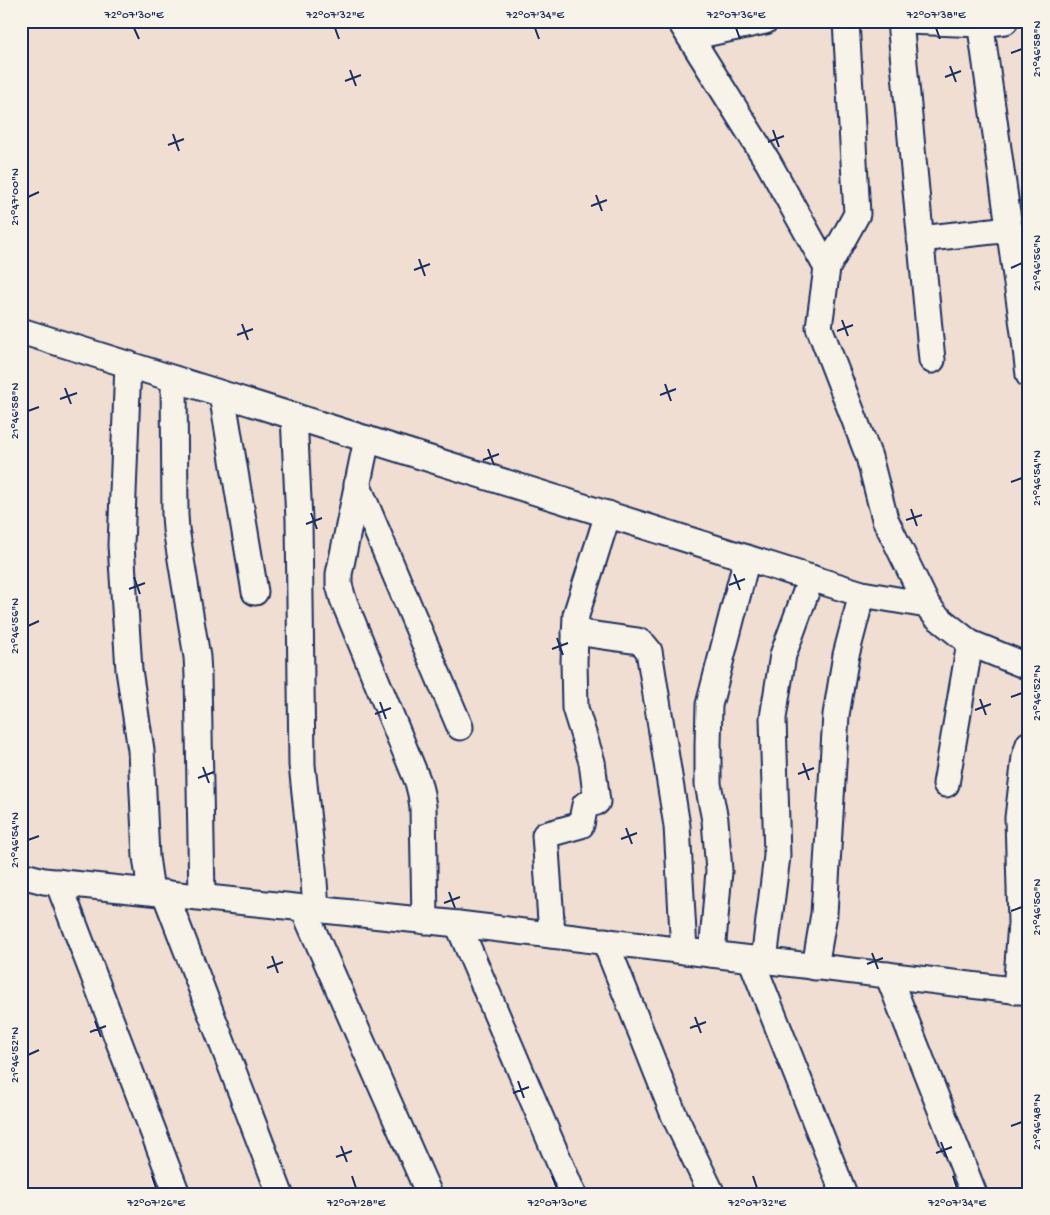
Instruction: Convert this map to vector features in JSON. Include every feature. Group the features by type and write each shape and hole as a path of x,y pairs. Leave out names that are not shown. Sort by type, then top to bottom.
{"street":[{"path":"765,21 685,29 768,162 828,268"},
{"path":"846,21 857,214 828,268 819,327 869,457 885,519 927,605 936,616 970,644 1029,666"},
{"path":"900,21 932,360"},
{"path":"907,21 981,23 1005,21"},
{"path":"981,23 1029,375"},
{"path":"920,239 1010,229"},
{"path":"21,331 862,594 927,605"},
{"path":"128,364 120,545 129,670 141,750 146,858 280,1194"},
{"path":"174,379 176,529 198,675 202,897"},
{"path":"222,394 255,592"},
{"path":"294,416 299,520 302,764 313,868 310,909 429,1194"},
{"path":"367,439 339,574 340,585 343,599 418,782 423,807 424,921"},
{"path":"357,484 460,727"},
{"path":"552,935 545,836 581,825 585,806 597,802 592,762 575,708 575,632 576,615 608,514"},
{"path":"712,954 719,871 715,820 708,784 709,705 747,558"},
{"path":"811,578 783,655 774,718 777,856 758,960 844,1194"},
{"path":"815,967 824,914 836,715 846,655 862,594"},
{"path":"575,632 638,641 649,651 677,826 684,951"},
{"path":"946,784 970,644"},
{"path":"21,875 58,882 458,924 1022,991 1018,818 1025,757 1029,744"},
{"path":"58,882 177,1194"},
{"path":"458,924 573,1194"},
{"path":"605,941 706,1192"},
{"path":"888,976 974,1194"}]}
